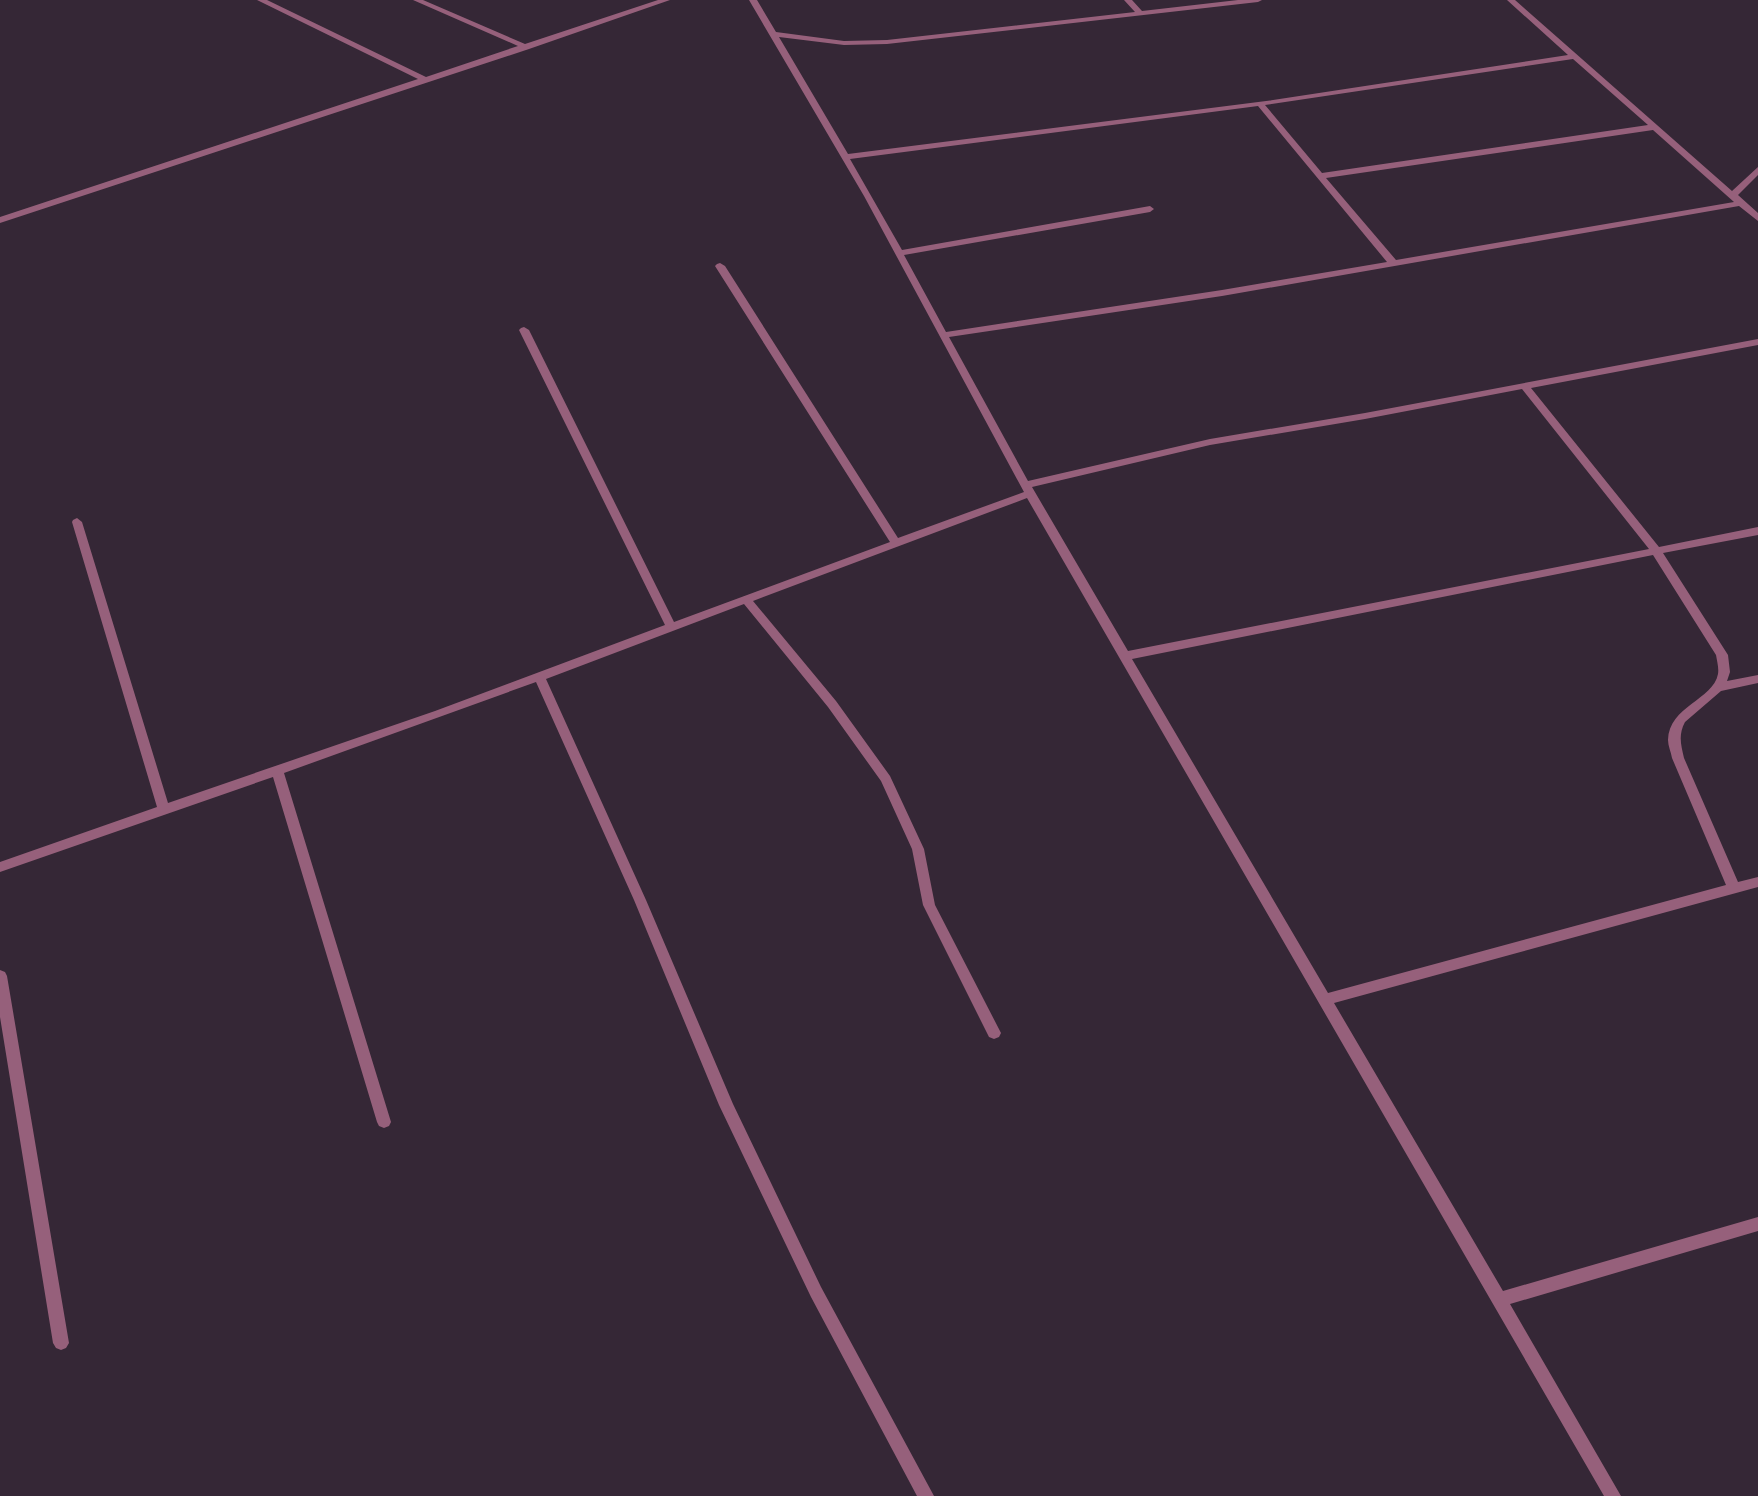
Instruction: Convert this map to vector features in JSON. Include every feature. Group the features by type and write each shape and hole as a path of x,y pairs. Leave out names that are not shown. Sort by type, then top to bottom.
{"street":[{"path":"261,0 426,80"},
{"path":"417,0 526,46"},
{"path":"0,220 664,0"},
{"path":"753,0 899,253 1028,489 1614,1496"},
{"path":"1128,0 1141,14"},
{"path":"772,34 844,43 887,42 1258,0"},
{"path":"1511,0 1758,218"},
{"path":"845,157 1259,103 1575,56"},
{"path":"1259,103 1393,264"},
{"path":"1320,176 1655,127"},
{"path":"1732,195 1758,170"},
{"path":"943,335 1222,293 1742,203"},
{"path":"899,253 1150,209"},
{"path":"720,266 896,543"},
{"path":"524,330 671,626"},
{"path":"0,867 539,677 896,543 1028,489 1210,442 1758,342"},
{"path":"1525,386 1656,552 1722,655 1725,675 1719,687"},
{"path":"77,522 164,809"},
{"path":"1125,656 1758,531"},
{"path":"747,600 832,704 886,779 918,849 929,905 994,1034"},
{"path":"539,677 640,900 726,1105 816,1292 926,1496"},
{"path":"1734,888 1678,758 1674,738 1679,722 1704,697 1719,687 1758,679"},
{"path":"277,770 384,1122"},
{"path":"1324,1000 1758,882"},
{"path":"0,976 61,1343"},
{"path":"1498,1300 1758,1224"}]}
